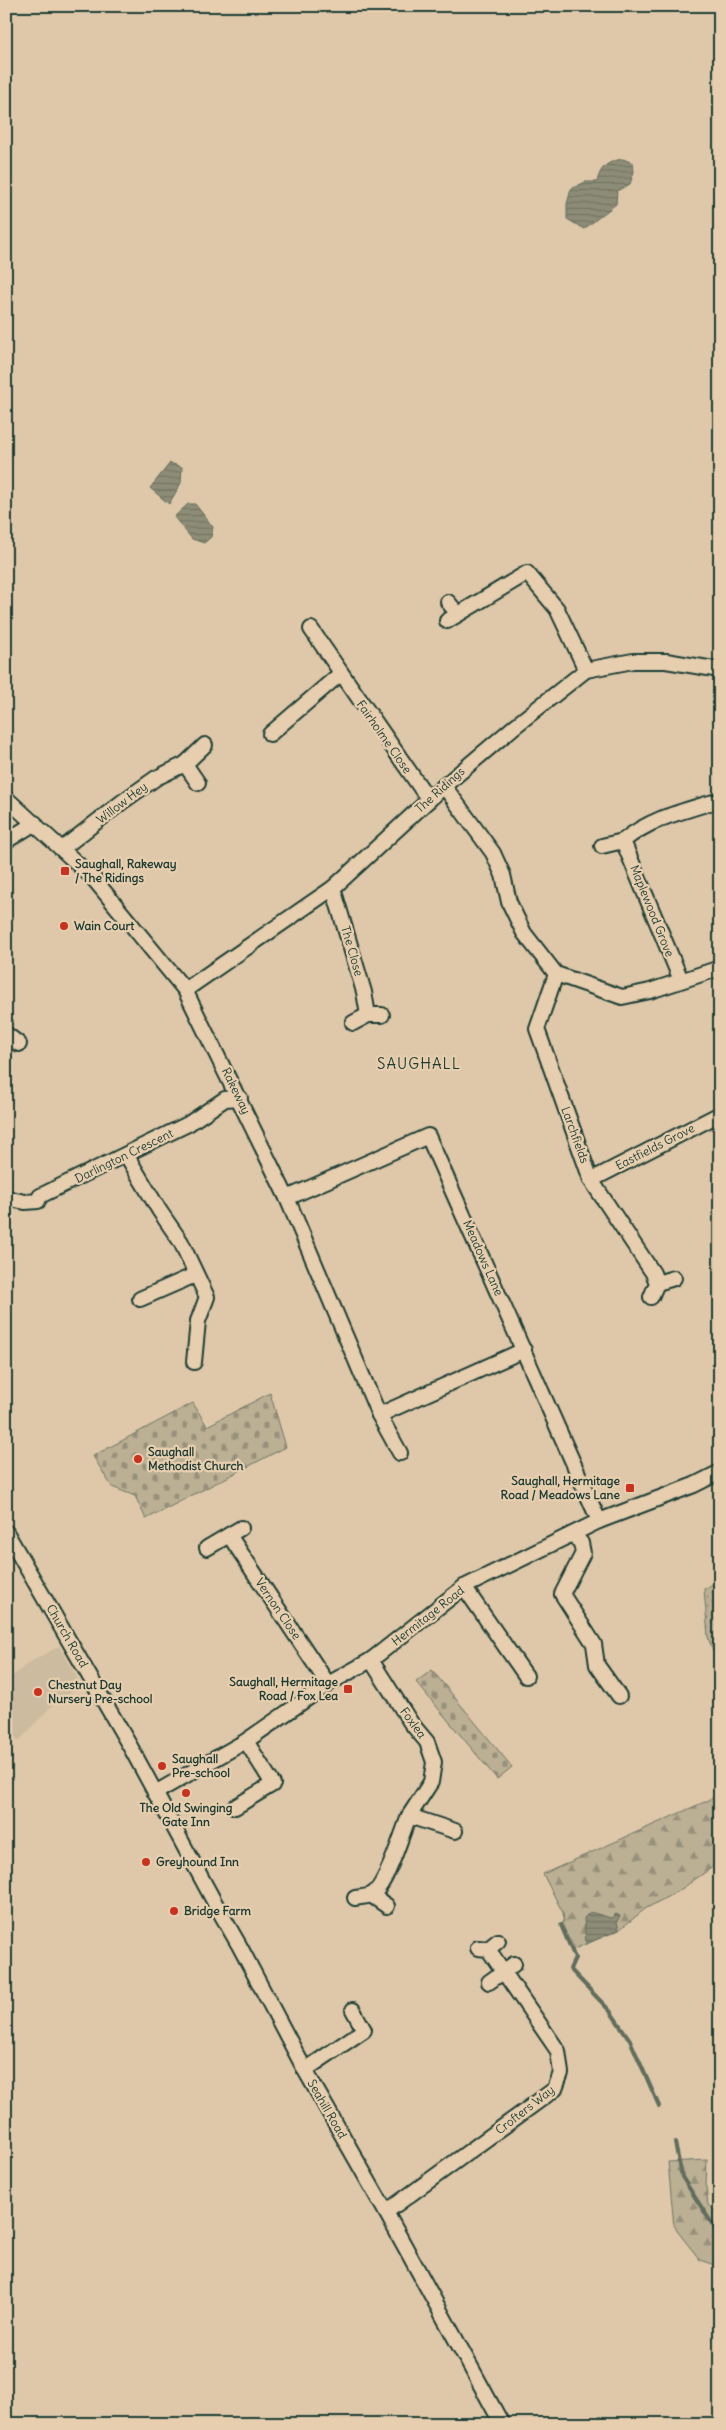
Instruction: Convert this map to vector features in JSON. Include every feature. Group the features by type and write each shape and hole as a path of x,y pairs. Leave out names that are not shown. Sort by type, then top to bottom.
{"street":[{"path":"448,602 452,617 527,573 557,609 586,670"},
{"name":"Fairholme Close","path":"311,629 340,674 429,800"},
{"name":"The Ridings","path":"186,990 333,888 444,786 515,726 586,670 633,661 666,661 720,670"},
{"path":"270,734 283,715 340,674"},
{"name":"Willow Hey","path":"63,848 149,783 185,764 205,745"},
{"path":"185,764 198,783"},
{"path":"444,786 493,853 503,875 510,902 524,933 556,974 622,997 650,991 720,968"},
{"name":"Rakeway","path":"6,798 63,848 93,878 186,990 287,1198 379,1415 400,1453"},
{"path":"602,846 623,841 640,828 664,816 713,802"},
{"path":"6,841 35,824"},
{"name":"Maplewood Grove","path":"623,841 680,980"},
{"name":"The Close","path":"333,888 364,992 375,1015 353,1023"},
{"name":"Larchfields","path":"556,974 537,1029 591,1180 653,1273 657,1284"},
{"path":"6,1034 19,1044"},
{"name":"Darlington Crescent","path":"6,1198 25,1202 38,1201 40,1196 127,1156 188,1124 225,1098 240,1098"},
{"name":"Eastfields Grove","path":"591,1180 720,1114"},
{"name":"Meadows Lane","path":"287,1198 428,1136 599,1521"},
{"path":"127,1156 159,1210 181,1242 208,1297 198,1321 194,1362"},
{"path":"651,1297 657,1284 674,1278"},
{"path":"140,1298 198,1279"},
{"path":"379,1415 524,1350"},
{"name":"Hermitage Road","path":"155,1793 246,1740 328,1684 371,1660 464,1587 599,1521 694,1485 720,1472"},
{"path":"207,1548 241,1528"},
{"name":"Church Road","path":"6,1532 155,1793"},
{"path":"573,1534 581,1543 583,1552 562,1594 594,1644 597,1665 619,1696"},
{"name":"Vernon Close","path":"229,1535 328,1684"},
{"path":"464,1587 526,1676"},
{"name":"Foxlea","path":"371,1660 411,1723 427,1742 434,1762 431,1782 409,1816 388,1870 372,1895"},
{"path":"235,1807 273,1784 246,1740"},
{"name":"Seahill Road","path":"155,1793 240,1945 305,2070 386,2212 502,2424"},
{"path":"409,1816 455,1831"},
{"path":"355,1898 372,1895 386,1906"},
{"name":"Crofters Way","path":"386,2212 555,2089 561,2072 558,2051 509,1968 488,1946"},
{"path":"489,1982 509,1968"},
{"path":"305,2070 364,2030 353,2010"}],"shaded area":[{"path":"623,159 633,163 634,172 630,184 617,191 616,204 584,229 567,219 567,204 571,189 585,182 597,182 600,172 609,163"},
{"path":"170,463 182,467 181,483 169,504 150,488"},
{"path":"188,504 195,504 213,527 211,537 204,543 192,539 174,517"},
{"name":"Chestnut Day Nursery Pre-school","path":"59,1646 81,1685 55,1702 19,1741 6,1728 6,1682 27,1664"},
{"path":"590,1912 611,1918 616,1914 620,1916 617,1921 619,1930 586,1944 584,1918"}],"green space":[{"path":"270,1393 286,1447 146,1519 135,1496 112,1487 93,1456 193,1403 207,1426"},
{"path":"720,1580 720,1672 708,1637 704,1589"},
{"path":"432,1670 512,1767 497,1779 416,1682"},
{"path":"720,1795 720,1850 714,1866 680,1890 645,1909 619,1930 572,1950 561,1925 564,1921 563,1913 543,1874"},
{"path":"707,2160 706,2187 708,2205 720,2215 720,2267 700,2260 674,2227 668,2162"}],"waterway":[{"path":"561,1925 575,1958 570,1969 610,2011 630,2040 659,2106"},
{"path":"675,2143 682,2177 720,2236"}],"place":[{"name":"Saughall, Rakeway / The Ridings","path":"65,871"},
{"name":"Wain Court","path":"64,926"},
{"name":"Saughall Methodist Church","path":"138,1459"},
{"name":"Saughall, Hermitage Road / Meadows Lane","path":"630,1488"},
{"name":"Saughall, Hermitage Road / Fox Lea","path":"348,1689"},
{"name":"Chestnut Day Nursery Pre-school","path":"38,1692"},
{"name":"Saughall Pre-school","path":"162,1766"},
{"name":"The Old Swinging Gate Inn","path":"186,1793"},
{"name":"Greyhound Inn","path":"146,1862"},
{"name":"Bridge Farm","path":"174,1911"}],"district":[{"name":"SAUGHALL","path":"419,1064"}]}
